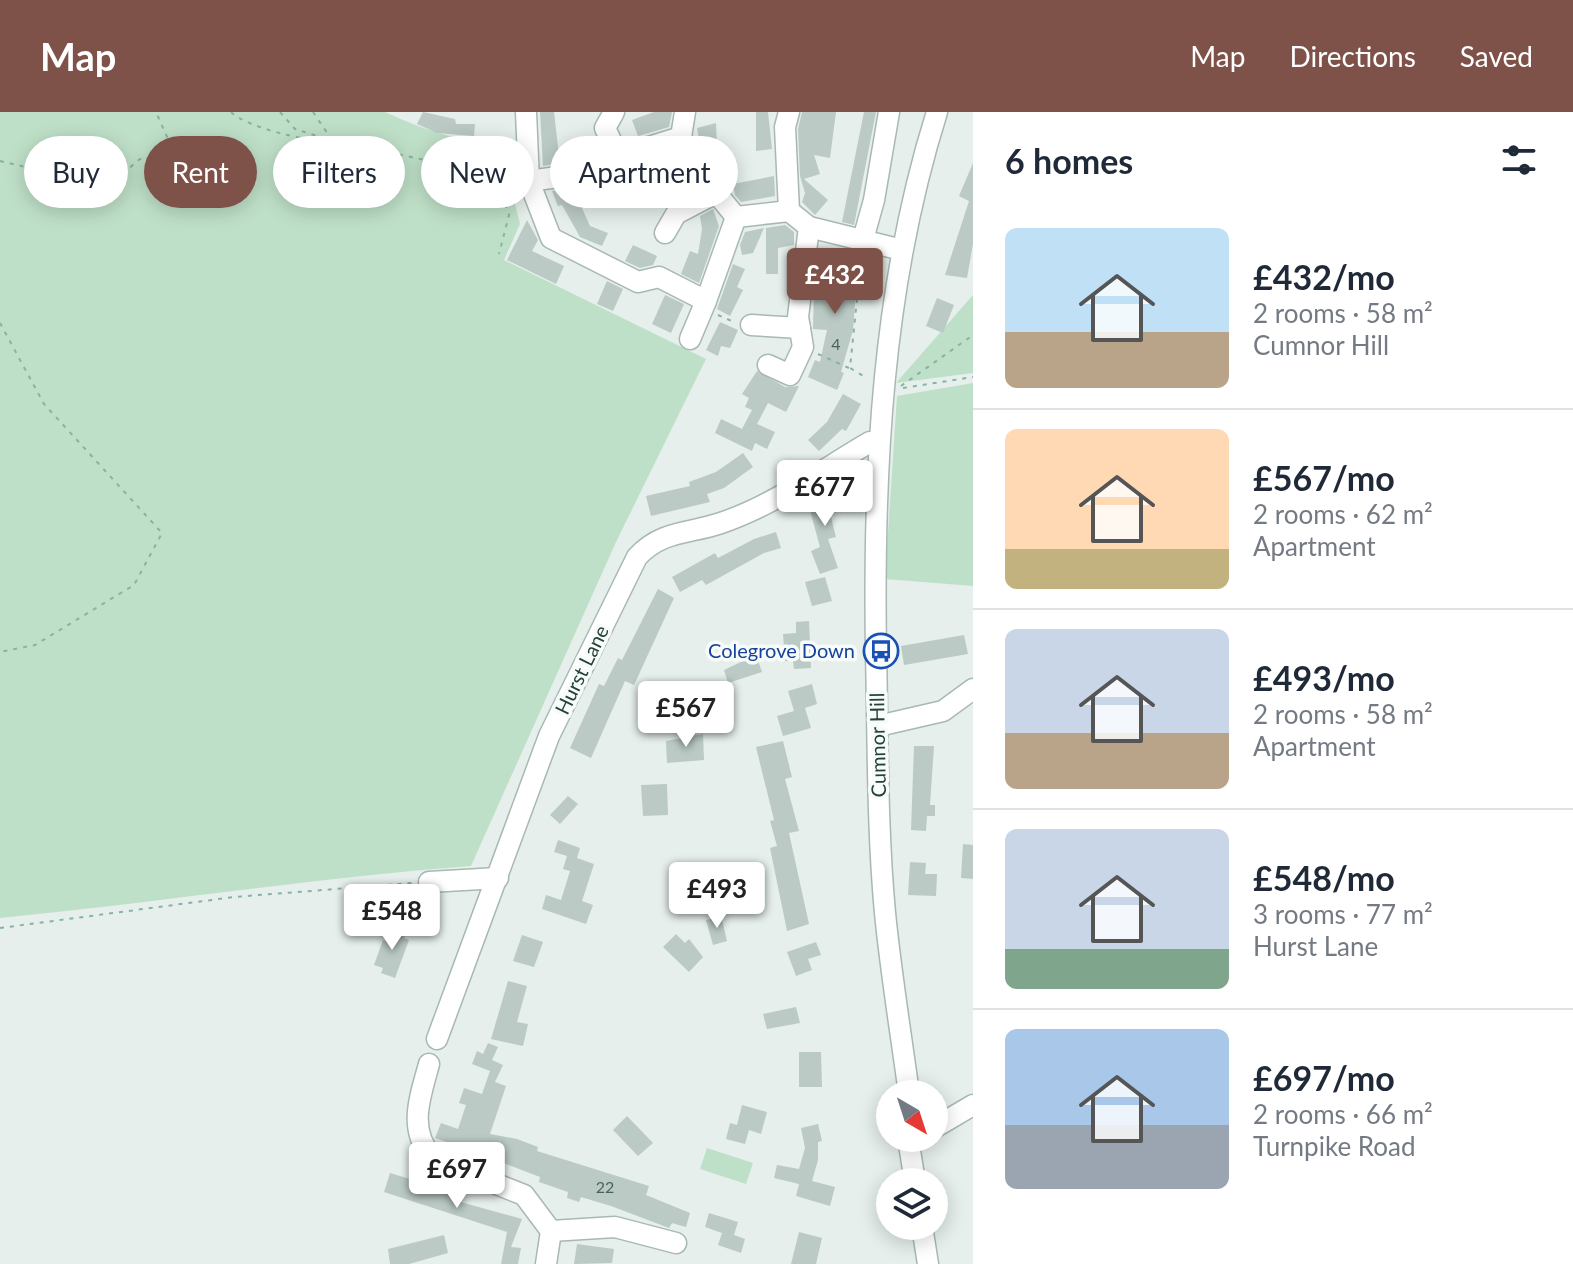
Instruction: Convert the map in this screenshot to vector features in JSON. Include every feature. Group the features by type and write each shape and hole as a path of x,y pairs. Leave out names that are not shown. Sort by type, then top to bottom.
{"street":[{"path":"526,112 528,136"},
{"path":"609,136 605,128 614,112"},
{"path":"681,136 685,112"},
{"path":"789,112 785,127 789,211"},
{"path":"862,243 874,200 889,112"},
{"name":"Cumnor Hill","path":"907,1080 885,914 875,562 879,442 902,250 922,159 937,112"},
{"path":"534,185 551,238 638,282 659,277 704,304"},
{"path":"665,233 676,214 687,208"},
{"path":"728,208 736,217"},
{"path":"736,217 789,211 809,227 862,243 902,250"},
{"path":"690,339 736,217"},
{"path":"768,365 790,375 801,337 798,317 809,227"},
{"path":"751,325 801,337"},
{"name":"Hurst Lane","path":"437,1039 549,736 637,557 648,545 668,534 721,523 777,497 870,442 879,442"},
{"path":"878,726 943,711 973,689"},
{"path":"429,882 498,878"},
{"path":"429,1064 417,1108 416,1129 423,1148 433,1159 447,1166 524,1195 551,1231 546,1264"},
{"path":"948,1120 973,1105"},
{"path":"551,1231 615,1227 676,1243"},
{"path":"924,1240 928,1264"}],"path":[{"path":"0,161 108,186 140,159 176,157 156,112"},
{"path":"231,112 240,120 293,136"},
{"path":"280,112 295,129 317,136"},
{"path":"313,112 330,136"},
{"path":"499,254 509,215 506,208"},
{"path":"850,368 862,243"},
{"path":"704,304 735,322 751,325"},
{"path":"0,323 44,404 162,533 134,585 35,645 0,652"},
{"path":"973,335 897,389 973,377"},
{"path":"801,337 885,388"},
{"path":"0,928 234,897 429,882"}],"green space":[{"path":"0,112 385,112 450,136 421,136 421,208 516,208 520,224 504,260 706,359 616,542 471,866 0,918"},
{"path":"973,295 973,373 896,383"},
{"path":"973,383 973,586 885,579 897,396"},
{"path":"707,1148 753,1163 746,1184 700,1169"}],"building":[{"path":"423,112 455,119 456,124 475,124 474,136 437,133 417,124"},
{"path":"540,112 554,112 557,136 550,136 550,165 543,166"},
{"path":"654,112 672,112 669,127 638,136 632,120"},
{"path":"756,112 768,112 772,149 756,151"},
{"path":"802,112 836,112 830,158 814,155 820,174 804,179 828,200 815,215 802,202 805,193 800,176 798,129"},
{"path":"864,112 876,112 854,225 842,222"},
{"path":"716,123 717,136 698,136 697,128"},
{"path":"973,163 973,244 967,278 945,275 969,201 959,196"},
{"path":"774,176 775,196 741,202 738,198 738,183"},
{"path":"564,208 582,208 590,226 608,233 602,246 580,237"},
{"path":"713,209 719,226 699,283 681,274 690,251 698,254 702,229 700,216"},
{"path":"527,220 538,240 532,251 564,266 556,284 507,260"},
{"path":"785,225 794,232 794,245 778,248 778,274 766,274 766,228"},
{"path":"764,228 753,253 742,255 740,245 745,232"},
{"path":"633,245 657,256 653,265 640,268 625,261"},
{"path":"842,249 858,255 853,330 837,390 808,377 815,360 820,362 827,330 813,329 814,290 835,289 836,265 817,265 819,251"},
{"path":"733,264 745,269 737,287 743,290 730,316 717,309"},
{"path":"607,281 623,289 613,311 597,304"},
{"path":"665,295 684,304 671,333 652,324"},
{"path":"937,298 954,305 943,333 926,326"},
{"path":"720,322 738,330 730,348 721,346 718,356 706,350"},
{"path":"757,371 785,387 799,386 786,412 768,403 757,424 775,432 767,449 755,443 752,451 715,433 721,419 742,429 752,410 745,407 749,398 742,394"},
{"path":"843,394 861,404 846,431 842,429 819,451 808,440 827,422"},
{"path":"743,453 753,467 724,488 707,494 710,502 651,516 646,496 690,486 689,482 716,472"},
{"path":"839,491 844,510 830,513 836,537 828,539 838,568 820,574 811,551 820,547 807,499"},
{"path":"776,532 781,548 764,553 706,585 702,580 680,592 672,577 715,553 718,558 754,539"},
{"path":"825,577 832,601 812,606 805,582"},
{"path":"658,589 674,598 634,685 625,681 591,758 570,748 599,684 604,686 618,658 622,660"},
{"path":"809,621 811,668 794,669 793,661 785,661 783,634 796,633 796,622"},
{"path":"964,635 968,654 904,665 901,646"},
{"path":"756,655 762,672 728,683 724,670"},
{"path":"812,684 817,704 805,708 811,728 783,736 777,716 794,711 788,691"},
{"path":"703,734 704,760 667,763 666,741"},
{"path":"783,741 792,777 785,779 799,831 789,833 809,924 787,931 770,848 777,846 770,821 774,820 756,747"},
{"path":"914,746 934,746 930,805 935,805 935,816 927,816 926,831 911,830"},
{"path":"667,784 668,815 643,816 641,785"},
{"path":"568,796 578,804 560,824 550,815"},
{"path":"558,840 580,848 577,858 594,864 582,901 593,905 586,924 542,909 546,895 561,900 570,871 563,869 567,856 554,852"},
{"path":"963,844 973,845 973,879 961,878"},
{"path":"910,862 926,863 925,874 937,874 936,896 908,895"},
{"path":"721,916 727,941 713,945 706,920"},
{"path":"395,925 407,929 404,938 409,940 395,978 381,973 383,968 374,965 383,940 388,942"},
{"path":"676,934 685,943 689,939 703,957 689,972 663,947"},
{"path":"522,935 543,942 534,967 513,961"},
{"path":"816,942 821,955 808,959 812,970 796,976 787,952"},
{"path":"508,981 527,986 517,1022 528,1024 523,1046 491,1039"},
{"path":"796,1007 800,1023 767,1029 763,1014"},
{"path":"488,1043 498,1047 492,1060 503,1065 495,1082 506,1086 490,1134 517,1139 538,1147 537,1151 649,1186 646,1195 690,1213 686,1227 672,1223 669,1228 581,1197 579,1202 567,1198 568,1192 539,1182 540,1177 498,1161 496,1165 466,1156 468,1149 435,1138 441,1123 458,1129 466,1105 459,1103 464,1088 482,1094 490,1071 472,1064 477,1051 483,1054"},
{"path":"799,1052 821,1052 822,1087 799,1087"},
{"path":"742,1105 767,1112 761,1134 749,1130 745,1144 726,1139 730,1123 737,1125"},
{"path":"627,1116 653,1143 638,1156 613,1130"},
{"path":"818,1124 822,1141 818,1142 818,1160 812,1181 835,1187 830,1206 796,1196 799,1184 774,1178 777,1165 799,1169 805,1148 801,1128"},
{"path":"390,1173 459,1194 457,1201 522,1219 511,1247 521,1248 518,1264 501,1264 507,1232 384,1192"},
{"path":"709,1213 738,1222 734,1235 745,1239 741,1253 718,1245 722,1233 705,1227"},
{"path":"799,1232 822,1238 816,1264 791,1264"},
{"path":"444,1235 448,1253 409,1264 390,1264 388,1249"},
{"path":"577,1244 614,1249 612,1263 574,1264"}],"place":[{"name":"Colegrove Down","path":"881,651"}]}
